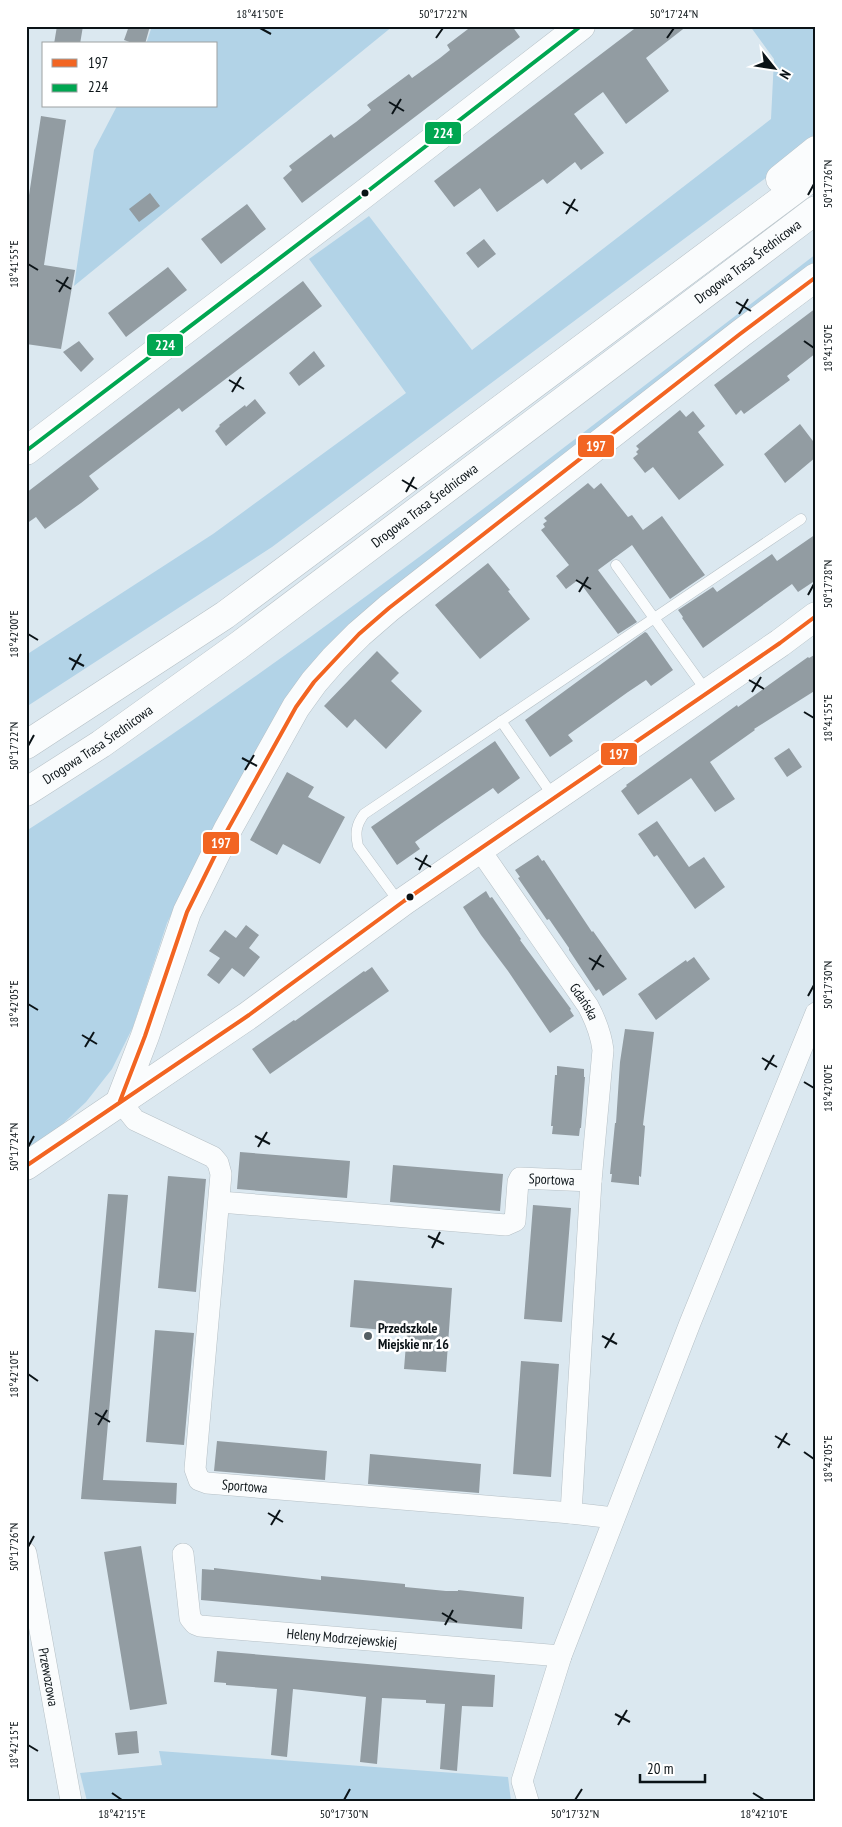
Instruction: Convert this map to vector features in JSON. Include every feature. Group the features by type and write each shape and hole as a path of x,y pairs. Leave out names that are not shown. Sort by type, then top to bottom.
{"street":[{"path":"26,451 581,26"},
{"path":"705,256 765,191 816,150"},
{"path":"26,745 224,615 816,174"},
{"name":"Drogowa Trasa Średnicowa","path":"26,792 101,744 231,652 816,210"},
{"path":"120,1101 145,1036 187,912 202,879 296,707 334,658 358,634 389,608 740,334 816,277"},
{"path":"26,1166 249,1015 401,904 708,693 816,616"},
{"name":"Gdańska","path":"480,850 588,1006 597,1023 603,1050 591,1181"},
{"path":"528,1801 522,1781 561,1656 690,1323 816,1013"},
{"name":"Sportowa","path":"120,1101 135,1120 213,1157 218,1162 221,1174 195,1469 198,1480 207,1483 614,1518"},
{"name":"Sportowa","path":"220,1202 506,1226 515,1221 518,1182 520,1178 591,1181 571,1513"},
{"name":"Przewozowa","path":"26,1553 71,1801"},
{"name":"Heleny Modrzejewskiej","path":"182,1554 190,1618 194,1624 200,1626 561,1656"}],"lane":[{"path":"401,904 358,846 355,836 358,822 364,814 801,519"},
{"path":"616,565 708,693"},
{"path":"501,721 554,798"}],"shaded area":[{"path":"152,26 393,26 74,286 94,150 116,108 218,108 218,42 147,42"},
{"path":"750,26 816,26 815,141 272,547 26,707 26,655 213,534 406,393 309,259 369,216 472,350 771,119 774,59"},
{"path":"816,254 816,268 352,624 297,682 214,829 167,923 133,1027 112,1069 86,1102 53,1133 26,1152 26,831 229,695 329,624 525,477"},
{"path":"159,1751 508,1777 511,1801 87,1801 80,1773 162,1765"}],"building":[{"path":"57,26 83,26 80,42 54,42"},
{"path":"129,26 150,26 146,42 124,40"},
{"path":"472,26 512,26 520,37 302,203 283,178 292,170 289,166 331,134 334,138 356,122 371,110 367,105 409,74 412,78 440,58 450,50 447,45"},
{"path":"638,26 687,26 646,58 669,91 626,124 603,92 574,114 604,153 581,170 575,162 547,184 543,179 497,212 480,188 454,207 434,181"},
{"path":"41,116 66,120 44,265 75,270 61,349 26,344 26,215"},
{"path":"150,193 160,206 139,222 129,209"},
{"path":"247,204 266,229 221,264 201,239"},
{"path":"484,239 496,254 478,268 466,253"},
{"path":"168,267 187,290 126,337 108,313"},
{"path":"303,281 322,306 182,412 179,408 89,476 99,489 81,503 45,529 36,517 26,524 26,493"},
{"path":"816,308 816,353 787,376 790,380 744,414 741,410 736,415 714,385"},
{"path":"79,341 94,359 81,372 63,352"},
{"path":"314,351 325,366 299,386 289,373"},
{"path":"255,399 266,413 226,446 215,431 219,425"},
{"path":"680,410 686,417 693,411 705,426 698,432 724,465 679,500 653,467 645,473 633,458 638,454 636,452 639,449 636,446"},
{"path":"800,424 816,445 816,457 785,483 764,454"},
{"path":"588,483 594,489 601,483 628,517 632,515 643,530 662,516 705,575 670,599 632,545 598,570 637,622 618,634 578,580 566,589 556,576 569,565 541,530 545,527 543,524 547,521 544,518"},
{"path":"816,534 816,580 798,592 792,584 703,648 678,610 713,587 717,592 772,554 777,561"},
{"path":"488,563 530,619 480,659 435,605"},
{"path":"645,632 673,670 651,686 646,680 628,692 568,735 573,741 550,757 525,720"},
{"path":"377,651 399,673 391,681 422,711 386,749 355,719 347,728 324,706"},
{"path":"816,654 816,690 754,729 710,762 735,799 715,812 691,778 638,815 621,791 626,785 737,705 738,707 808,657"},
{"path":"495,741 520,778 498,794 493,788 415,842 420,849 397,865 371,827"},
{"path":"789,748 802,767 787,777 774,758"},
{"path":"287,772 314,787 308,797 345,817 320,864 283,844 277,855 250,840"},
{"path":"657,821 689,867 704,857 725,887 695,909 657,855 654,857 638,834"},
{"path":"538,855 542,861 544,860 592,932 627,979 603,996 599,989 596,991 549,919 547,920 518,878 520,877 515,870"},
{"path":"486,891 571,1009 574,1016 550,1033 463,907"},
{"path":"246,925 259,935 249,948 260,957 244,977 232,968 219,984 207,975 220,958 209,951 225,930 236,938"},
{"path":"694,957 710,979 656,1020 638,994 686,960 687,962"},
{"path":"372,967 389,991 270,1074 252,1049"},
{"path":"625,1029 654,1032 643,1125 645,1126 639,1185 611,1182 612,1174 610,1174 620,1062"},
{"path":"557,1066 584,1069 585,1077 579,1136 552,1134 553,1126 551,1126"},
{"path":"240,1152 350,1161 347,1198 237,1189"},
{"path":"393,1165 503,1174 500,1211 390,1202"},
{"path":"168,1176 206,1179 196,1292 158,1288"},
{"path":"108,1194 128,1195 103,1480 177,1483 176,1504 81,1499"},
{"path":"533,1205 571,1208 562,1322 524,1319"},
{"path":"354,1280 452,1288 446,1372 404,1369 407,1332 350,1327"},
{"path":"155,1330 194,1333 184,1445 146,1442"},
{"path":"521,1361 559,1364 551,1477 513,1474"},
{"path":"217,1441 327,1451 325,1480 214,1471"},
{"path":"370,1454 481,1464 479,1493 368,1484"},
{"path":"141,1546 167,1704 130,1710 104,1552"},
{"path":"214,1568 321,1580 321,1576 405,1584 405,1587 524,1597 522,1629 201,1600 202,1569 214,1570"},
{"path":"217,1651 495,1675 493,1707 462,1706 457,1771 440,1769 445,1704 426,1703 426,1700 382,1698 377,1764 360,1762 366,1697 293,1689 287,1757 271,1755 277,1689 226,1685 226,1683 214,1682"},
{"path":"137,1731 139,1753 118,1755 115,1733"}],"transit line":[{"name":"224","path":"26,451 581,26"},
{"name":"197","path":"120,1101 145,1036 187,912 228,829 296,707 314,682 359,634 389,608 740,334 816,277"},
{"name":"197","path":"26,1166 249,1015 404,901 780,643 816,616"}],"place":[{"name":"Przedszkole Miejskie nr 16","path":"368,1336"}]}
